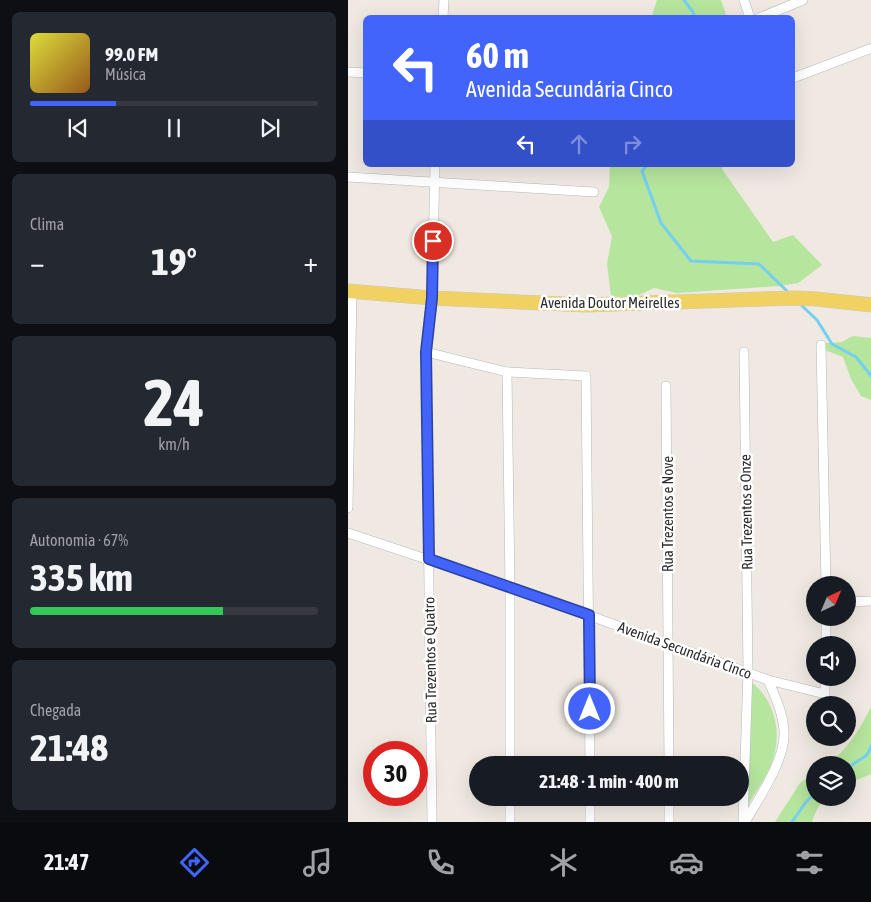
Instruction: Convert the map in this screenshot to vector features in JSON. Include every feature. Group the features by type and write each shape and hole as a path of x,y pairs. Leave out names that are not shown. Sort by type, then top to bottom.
{"main road":[{"name":"Avenida Doutor Meirelles","path":"350,292 586,305 779,299 816,299 872,305"}],"street":[{"path":"443,15 444,0"},
{"path":"744,0 749,15"},
{"path":"766,15 803,0"},
{"path":"795,77 872,48"},
{"path":"348,72 363,73"},
{"name":"Rua Trezentos e Quatro","path":"432,822 426,352 432,298 435,167"},
{"path":"348,177 594,192"},
{"path":"348,508 350,292"},
{"path":"821,345 826,576"},
{"path":"426,352 507,372 586,376 590,756"},
{"name":"Rua Trezentos e Onze","path":"744,352 748,671 744,822"},
{"path":"507,372 510,756"},
{"name":"Rua Trezentos e Nove","path":"666,386 669,756"},
{"name":"Avenida Secundária Cinco","path":"348,533 510,587 748,671 768,680 825,694 825,686"},
{"path":"856,602 872,601"},
{"path":"744,822 774,772 780,755 784,733 780,708 768,680"},
{"path":"510,806 510,822"},
{"path":"590,806 590,822"},
{"path":"669,806 669,822"}],"green space":[{"path":"657,0 721,0 726,15 652,15"},
{"path":"610,167 722,167 722,169 773,242 793,235 822,265 798,283 780,286 677,293 654,288 635,297 611,296 607,264 612,236 599,207 609,187"},
{"path":"853,336 871,338 871,400 861,396 851,379 843,357 825,350 823,346 826,343 842,342"},
{"path":"750,681 766,698 771,708 775,719 776,742 775,754 769,771 749,803 748,756"},
{"path":"871,707 871,774 856,780 856,756 837,756 846,746 856,746 856,733"},
{"path":"806,779 806,806 819,806 812,822 775,822 800,783"}],"waterway":[{"path":"684,0 694,15"},
{"path":"645,167 642,171 661,223 691,261 759,264 789,293"},
{"path":"799,303 817,320 832,344 856,357 872,377"},
{"path":"856,762 867,755 872,745"},
{"path":"792,822 806,802"}],"route":[{"path":"433,241 432,298 426,352 429,559 589,615 590,709"}]}
